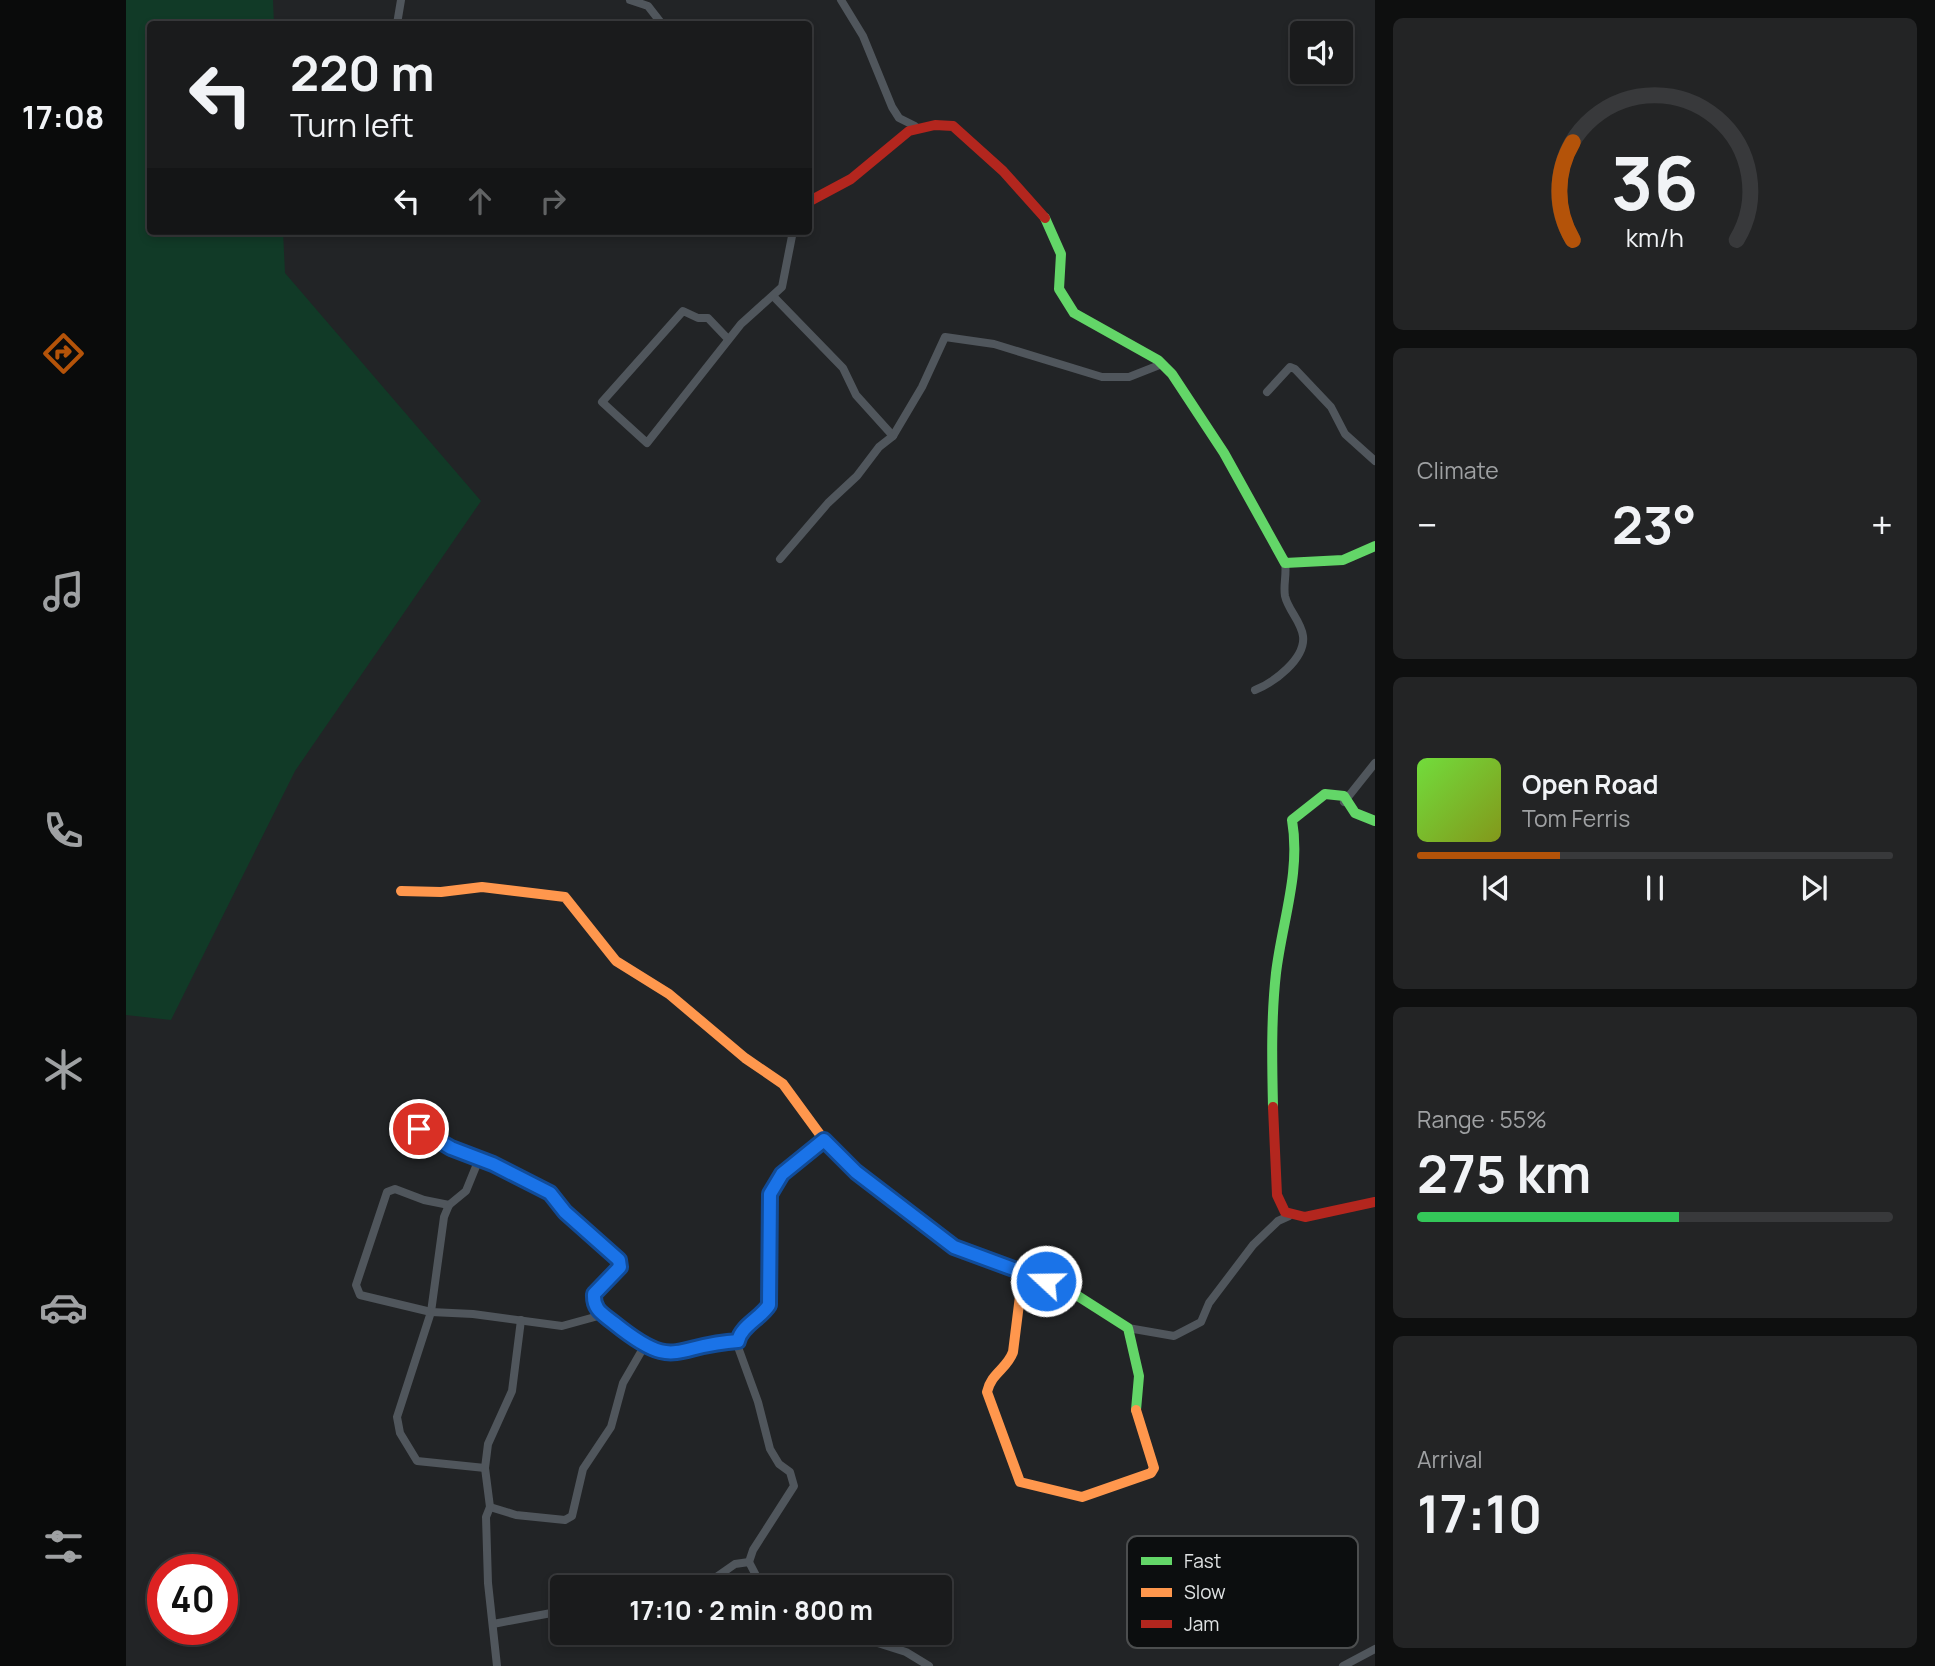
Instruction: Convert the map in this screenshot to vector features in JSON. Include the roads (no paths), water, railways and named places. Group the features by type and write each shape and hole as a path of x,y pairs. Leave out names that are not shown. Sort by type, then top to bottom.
{"street":[{"path":"398,21 401,0"},
{"path":"630,0 648,6 660,21"},
{"path":"841,0 869,48 892,107 899,118 915,126"},
{"path":"812,200 854,178 893,141 915,126 943,124 964,133 1026,194 1046,219 1061,254 1059,289 1066,303 1074,313 1163,364 1224,453 1285,563 1285,596 1302,632 1302,643 1291,663 1274,682 1255,690"},
{"path":"728,339 708,318 698,318 683,311 602,402 647,443 675,411 728,339 741,324 774,297 786,281 792,235"},
{"path":"774,297 843,368 856,395 893,436"},
{"path":"780,559 828,503 857,476 878,447 893,436 922,387 944,337 994,344 1102,377 1129,377 1163,364"},
{"path":"1266,392 1283,371 1290,367 1295,369 1331,407 1345,434 1375,461"},
{"path":"1285,563 1333,564 1352,559 1375,546"},
{"path":"1344,802 1375,763"},
{"path":"1289,1216 1277,1195 1270,1067 1276,973 1294,875 1296,839 1292,820 1325,793 1343,796 1344,802 1354,813 1375,821"},
{"path":"401,891 441,892 482,887 522,894 565,897 616,961 634,975 669,994 745,1058 783,1084 824,1140 856,1172 954,1247 1070,1291 1128,1328 1174,1336 1201,1322 1209,1303 1253,1245 1278,1221 1289,1216 1306,1218 1359,1202 1375,1202"},
{"path":"419,1129 451,1148 550,1193 565,1212 619,1260 620,1267 594,1294 593,1302 601,1315 645,1345 662,1353 680,1354 717,1342 738,1341"},
{"path":"756,1575 749,1562 753,1550 794,1486 794,1478 770,1449 738,1341 740,1334 769,1305 770,1194 782,1174 824,1140"},
{"path":"479,1159 466,1191 449,1205 438,1254 431,1312 397,1417 400,1433 416,1461 485,1468"},
{"path":"449,1205 424,1200 395,1189 387,1192 356,1285 360,1295 431,1312 569,1326 601,1315"},
{"path":"1023,1272 1009,1364 996,1370 990,1378 987,1392 1016,1474 1025,1486 1082,1497 1151,1473 1154,1468 1136,1415 1139,1376 1128,1328"},
{"path":"497,1666 488,1583 486,1517 490,1507 485,1468 491,1437 512,1391 521,1320"},
{"path":"490,1507 516,1515 565,1520 572,1516 583,1469 611,1427 623,1383 645,1345"},
{"path":"719,1575 735,1564 749,1562"},
{"path":"493,1624 550,1613"},
{"path":"884,1645 906,1652 929,1666"},
{"path":"1343,1666 1375,1649"},
{"path":"906,1652 911,1666"}]}
